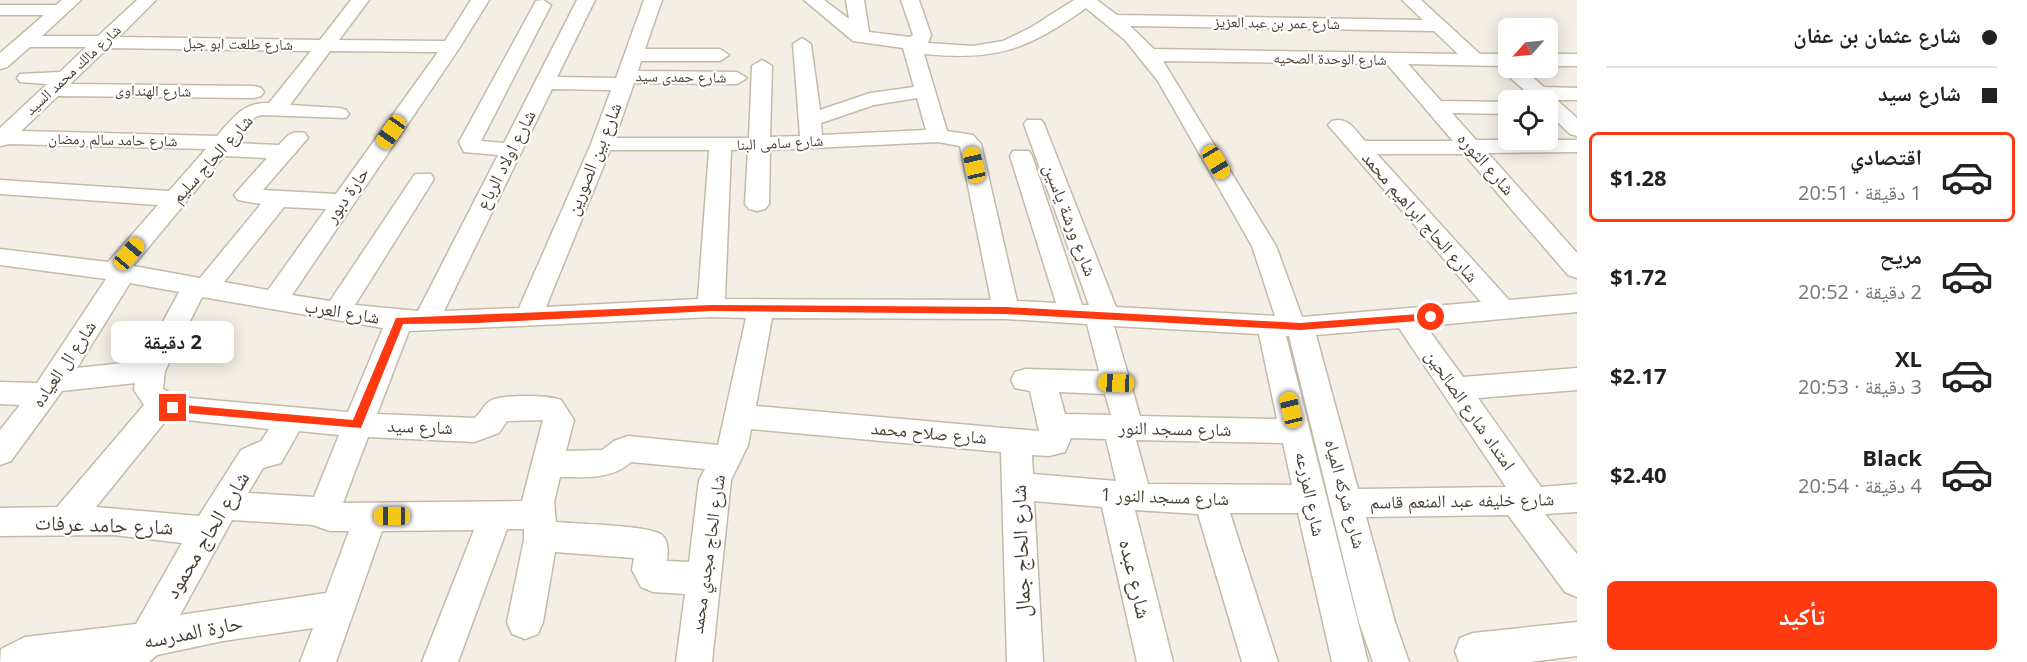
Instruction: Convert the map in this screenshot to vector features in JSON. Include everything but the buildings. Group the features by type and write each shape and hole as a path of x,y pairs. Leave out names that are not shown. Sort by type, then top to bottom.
{"street":[{"name":"شارع مالك محمد السيد","path":"1,138 147,0"},
{"path":"275,110 360,0"},
{"name":"حارة دبور","path":"274,301 451,47 480,0"},
{"name":"شارع اولاد الرباع","path":"323,510 357,425 413,321 512,150 586,0"},
{"name":"شارع بين الصورين","path":"529,316 602,144 653,0"},
{"path":"813,0 863,39 976,51 1003,47 1061,17 1085,0 1115,20 1151,55 1264,246 1287,326"},
{"path":"855,0 858,35"},
{"path":"910,0 922,35 921,40 911,45"},
{"path":"1411,0 1476,60"},
{"path":"0,10 66,5"},
{"path":"3,58 66,5"},
{"path":"512,150 472,147 470,142 542,5"},
{"name":"شارع عمر بن عبد العزيز","path":"1115,20 1438,26"},
{"name":"شارع طلعت ابو جبل","path":"25,41 451,47"},
{"path":"802,44 811,131 870,99 925,91"},
{"path":"911,45 925,91 948,137 970,144 1006,310"},
{"path":"634,55 720,56"},
{"name":"شارع الوحدة الصحيه","path":"1151,55 1272,62 1476,60 1498,62"},
{"name":"شارع الثوره","path":"1394,60 1577,270"},
{"path":"1558,60 1577,60"},
{"path":"757,204 762,66"},
{"name":"شارع الهنداوى","path":"27,78 58,84 254,92"},
{"name":"شارع حمدى سيد","path":"545,83 737,78"},
{"path":"1523,78 1535,90"},
{"path":"1558,99 1577,94"},
{"path":"1436,107 1498,108"},
{"name":"شارع الحاج سليم","path":"118,272 175,199 251,111 275,110 339,114"},
{"path":"1558,112 1577,130"},
{"name":"شارع ورشة ياسين","path":"1034,124 1092,315"},
{"name":"شارع الحاج ابراهيم محمد","path":"1339,125 1501,308"},
{"name":"شارع سامى البنا","path":"602,144 759,144 811,131 948,137"},
{"name":"شارع حامد سالم رمضان","path":"1,138 220,146 291,145 247,194 247,197 275,199"},
{"path":"711,308 720,145"},
{"path":"1359,148 1577,146"},
{"path":"1021,156 1092,315"},
{"path":"337,312 423,179"},
{"path":"0,187 175,199"},
{"path":"66,520 162,404 148,390 151,371 199,288 275,199 342,202"},
{"name":"شارع العرب","path":"4,262 118,272 337,312 413,321 711,308 1006,310 1287,326 1407,320 1501,308 1577,303"},
{"name":"شارع ال العياده","path":"0,452 50,388 118,272"},
{"name":"شارع الحاج مجدي محمد","path":"694,662 715,480 733,445 761,309"},
{"name":"شارع عبده","path":"1092,315 1116,383 1123,428 1126,497 1155,662"},
{"name":"امتداد شارع الصالحين","path":"1407,320 1455,389 1577,581"},
{"name":"شارع المزرعه","path":"1287,326 1296,431 1350,662"},
{"name":"شارع شركه المياه","path":"1287,326 1348,503 1377,622 1391,662"},
{"path":"0,393 50,388 151,371"},
{"path":"1455,389 1577,379"},
{"path":"1053,426 1033,380 1116,383"},
{"name":"شارع سيد","path":"162,404 173,408 290,420 474,430 488,425 499,410 551,408 559,420 547,465"},
{"name":"شارع صلاح محمد","path":"739,416 1054,443 1056,437 1053,426"},
{"name":"شارع الحاج محمود","path":"140,651 252,459 260,454 270,454 290,420"},
{"name":"شارع مسجد النور","path":"1053,426 1296,431"},
{"name":"شارع الحاج جمال","path":"1016,441 1025,662"},
{"path":"525,622 547,465 605,464 613,460 621,451 628,449 726,458"},
{"name":"شارع مسجد النور 1","path":"1019,486 1126,497 1210,501 1311,499"},
{"name":"شارع خليفه عبد المنعم قاسم","path":"1348,503 1525,501 1577,498"},
{"path":"1210,501 1260,662"},
{"name":"شارع حامد عرفات","path":"0,522 216,519 323,510 323,514 330,517 496,515 648,544 652,548 649,570 652,576 703,579"},
{"path":"440,662 496,515"},
{"path":"318,662 371,517"},
{"name":"حارة المدرسه","path":"14,662 25,655 140,651 224,624 337,608"},
{"path":"1473,651 1577,639"}],"route":[{"path":"173,408 357,425 399,321 477,320 711,308 1006,310 1300,327 1431,317"}]}
